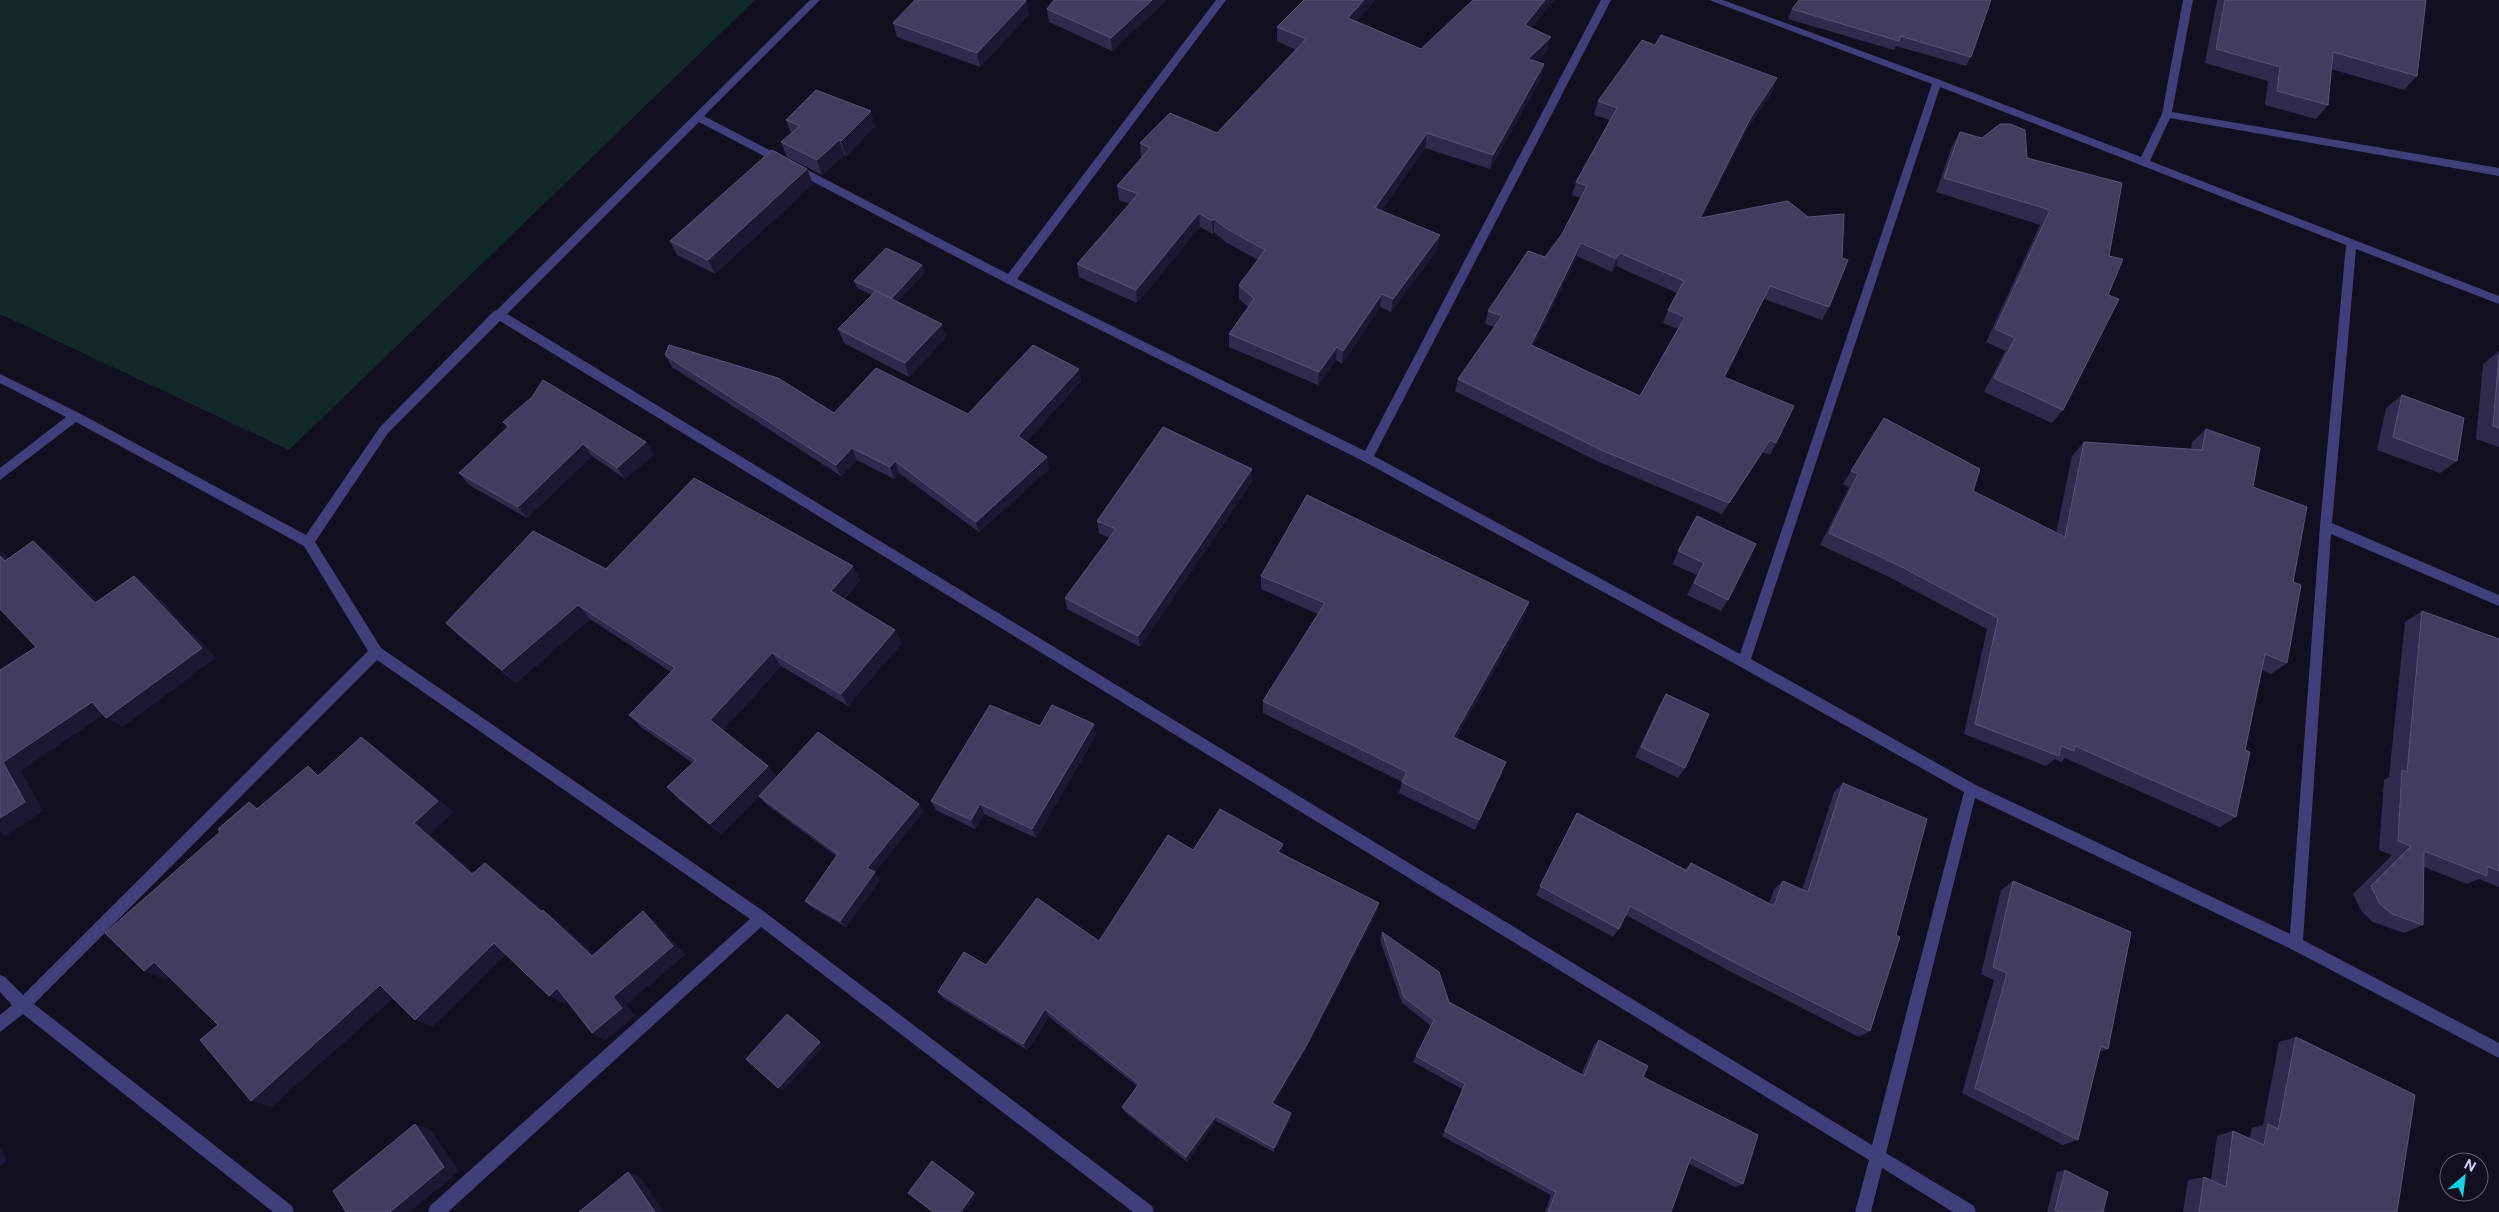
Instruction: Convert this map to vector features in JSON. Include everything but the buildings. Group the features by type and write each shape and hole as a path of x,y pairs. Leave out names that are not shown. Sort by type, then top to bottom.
{"street":[{"path":"308,542 384,430 498,314 699,118 815,0"},
{"path":"1010,280 1221,0"},
{"path":"1367,458 1606,0"},
{"path":"1714,0 1937,82 2499,300"},
{"path":"2144,162 2168,114 2188,0"},
{"path":"1744,662 1937,82"},
{"path":"2168,114 2499,172"},
{"path":"699,118 1010,280 1367,458 1744,662 1971,789 2296,944 2499,1051"},
{"path":"2296,944 2326,526 2351,243"},
{"path":"498,314 1968,1212"},
{"path":"0,378 75,416 308,542 376,652 761,918 1146,1212"},
{"path":"0,475 75,416"},
{"path":"2326,526 2499,601"},
{"path":"0,1025 24,1005 376,652"},
{"path":"1863,1212 1971,789"},
{"path":"436,1212 761,918"},
{"path":"0,982 24,1005 286,1212"}],"green space":[{"path":"0,0 755,0 289,450 0,314"}]}
